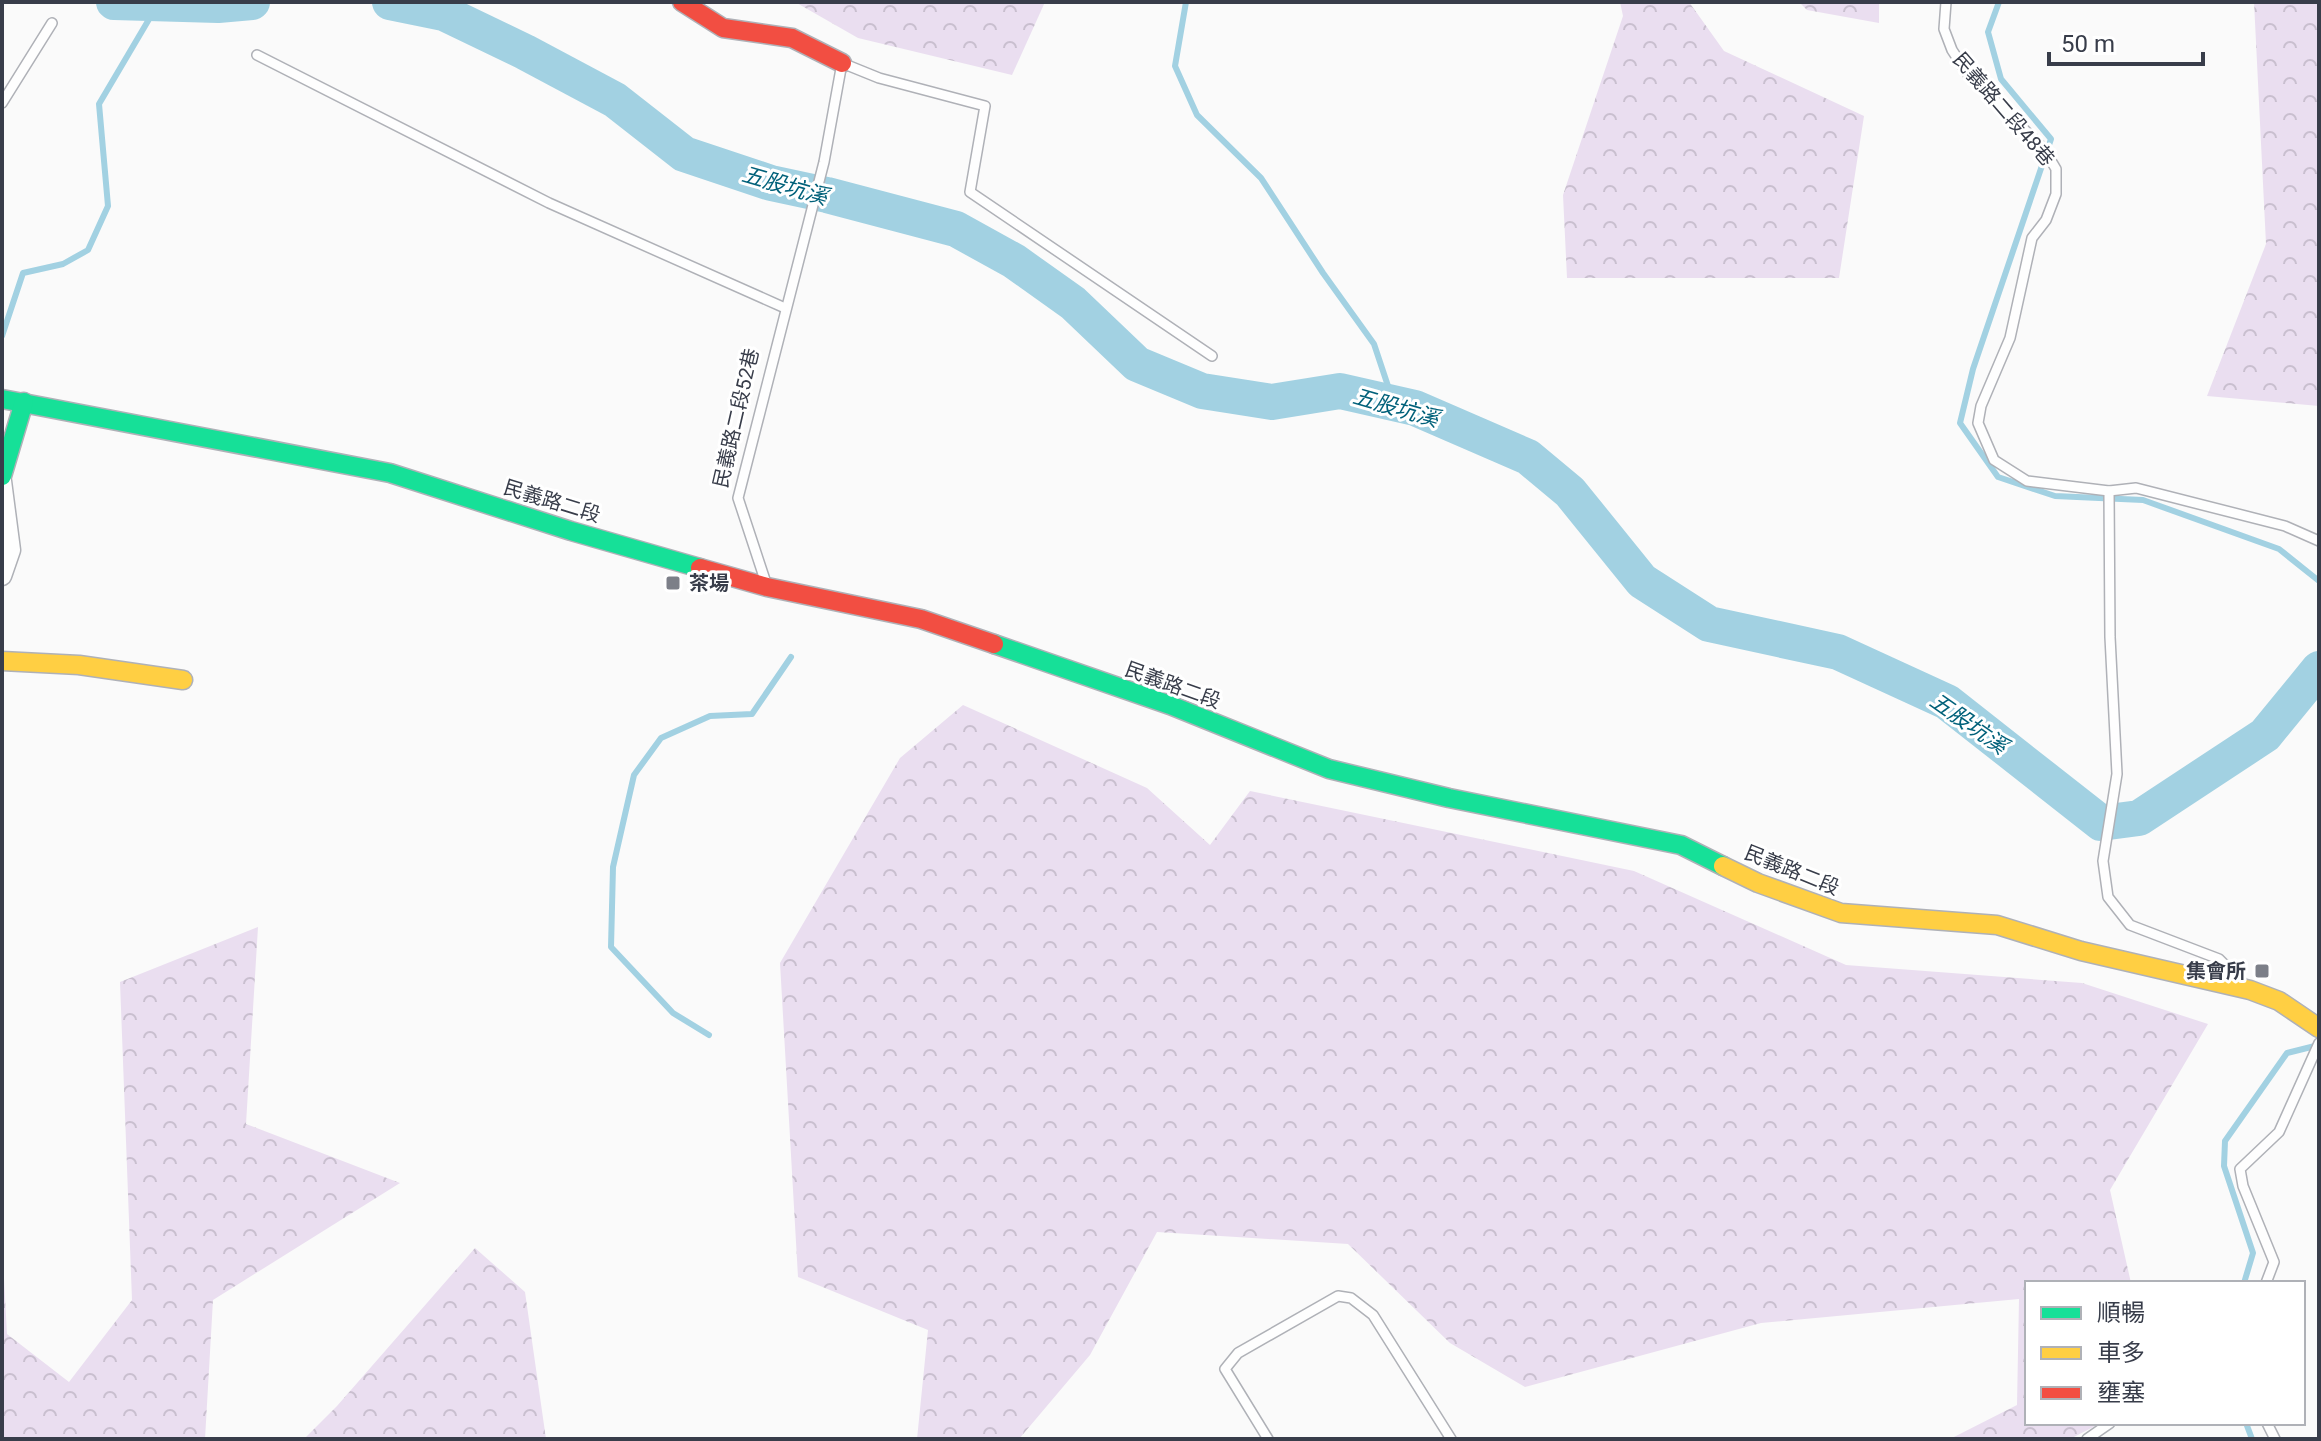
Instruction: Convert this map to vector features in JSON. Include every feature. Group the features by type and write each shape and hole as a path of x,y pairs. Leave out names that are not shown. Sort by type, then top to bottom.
{"main road":[{"path":"682,2 723,28 792,38 842,63"},
{"path":"2,479 11,400"},
{"name":"民義路二段","path":"11,400 390,473 571,531 767,587 921,619 1170,705 1329,769 1449,798 1681,845 1758,883 1841,913 1997,925 2081,951 2250,990 2279,1001 2319,1028"},
{"path":"2,661 79,665 183,680"}],"street":[{"path":"2,479 11,550 2,576"}],"lane":[{"name":"民義路二段48巷","path":"1946,2 1944,29 1952,50 1967,73 2044,149 2056,169 2056,194 2046,220 2032,238 2010,338 1981,406 1978,423 1994,460 2027,481 2109,491 2136,488 2285,526 2319,541"},
{"path":"2,103 52,23"},
{"path":"257,55 549,203 785,308"},
{"name":"民義路二段52巷","path":"767,587 738,498 824,162 842,63"},
{"path":"842,63 879,78 985,106 970,192 1212,356"},
{"path":"2109,491 2110,637 2117,774 2103,861 2108,897 2130,925 2219,959 2250,990"},
{"path":"2267,1281 2274,1262 2243,1186 2240,1169 2279,1132 2319,1043"},
{"path":"1268,1439 1225,1369 1238,1353 1338,1296 1351,1298 1373,1315 1451,1439"},
{"path":"2087,1439 2107,1425"}],"green space":[{"path":"795,2 1045,2 1012,75 858,38"},
{"path":"1620,2 1689,2 1724,51 1864,116 1839,278 1567,278 1563,195 1623,16"},
{"path":"1799,2 1879,2 1879,23 1807,10"},
{"path":"2254,2 2319,2 2319,406 2207,396 2266,244"},
{"path":"963,705 1147,788 1210,845 1250,791 1634,871 1846,965 2082,983 2208,1024 2110,1190 2131,1281 2025,1281 2025,1425 2097,1425 2070,1439 1950,1439 2017,1405 2019,1299 1761,1323 1525,1387 1450,1343 1348,1244 1157,1232 1090,1355 1019,1439 917,1439 928,1330 798,1277 780,963 900,758"},
{"path":"258,927 246,1124 400,1183 213,1300 205,1439 2,1439 2,1241 7,1334 69,1382 132,1300 120,982"},
{"path":"475,1248 525,1292 546,1439 304,1439 337,1406"}],"waterway":[{"name":"五股坑溪","path":"114,2 218,5 252,2"},
{"name":"五股坑溪","path":"390,2 444,13 525,52 615,100 684,154 771,183 956,229 1014,261 1073,303 1137,364 1202,391 1272,402 1340,391 1415,408 1528,457 1570,492 1642,581 1709,624 1838,652 1947,702 2101,823 2139,818 2265,735 2319,669"},
{"name":"五股坑溪","path":"427,2 429,10"},
{"path":"1186,2 1175,66 1197,115 1261,178 1374,344 1394,404"},
{"path":"1999,2 1988,32 2001,79 2051,139 1973,369 1960,423 1998,477 2055,496 2143,500 2279,549 2319,581"},
{"path":"2,336 23,273 63,264 88,250 108,206 99,104 158,4"},
{"path":"709,1035 673,1013 611,947 613,867 634,775 661,738 710,716 752,714 791,657"},
{"path":"2245,1281 2253,1253 2224,1166 2225,1141 2287,1053 2319,1045"},
{"path":"2247,1425 2252,1439"}],"traffic: fast":[{"path":"2,399 390,473 571,531 700,568"},
{"path":"2,476 24,402"},
{"path":"994,644 1170,705 1329,769 1449,798 1681,845 1723,866"}],"traffic: slow":[{"path":"2,661 79,665 183,680"},
{"path":"1723,866 1758,883 1841,913 1997,925 2081,951 2250,990 2279,1001 2319,1028"}],"traffic: jam":[{"path":"682,2 723,28 792,38 842,63"},
{"path":"700,568 767,587 921,619 994,644"}],"place":[{"name":"茶場","path":"673,583"},
{"name":"集會所","path":"2262,971"}]}
